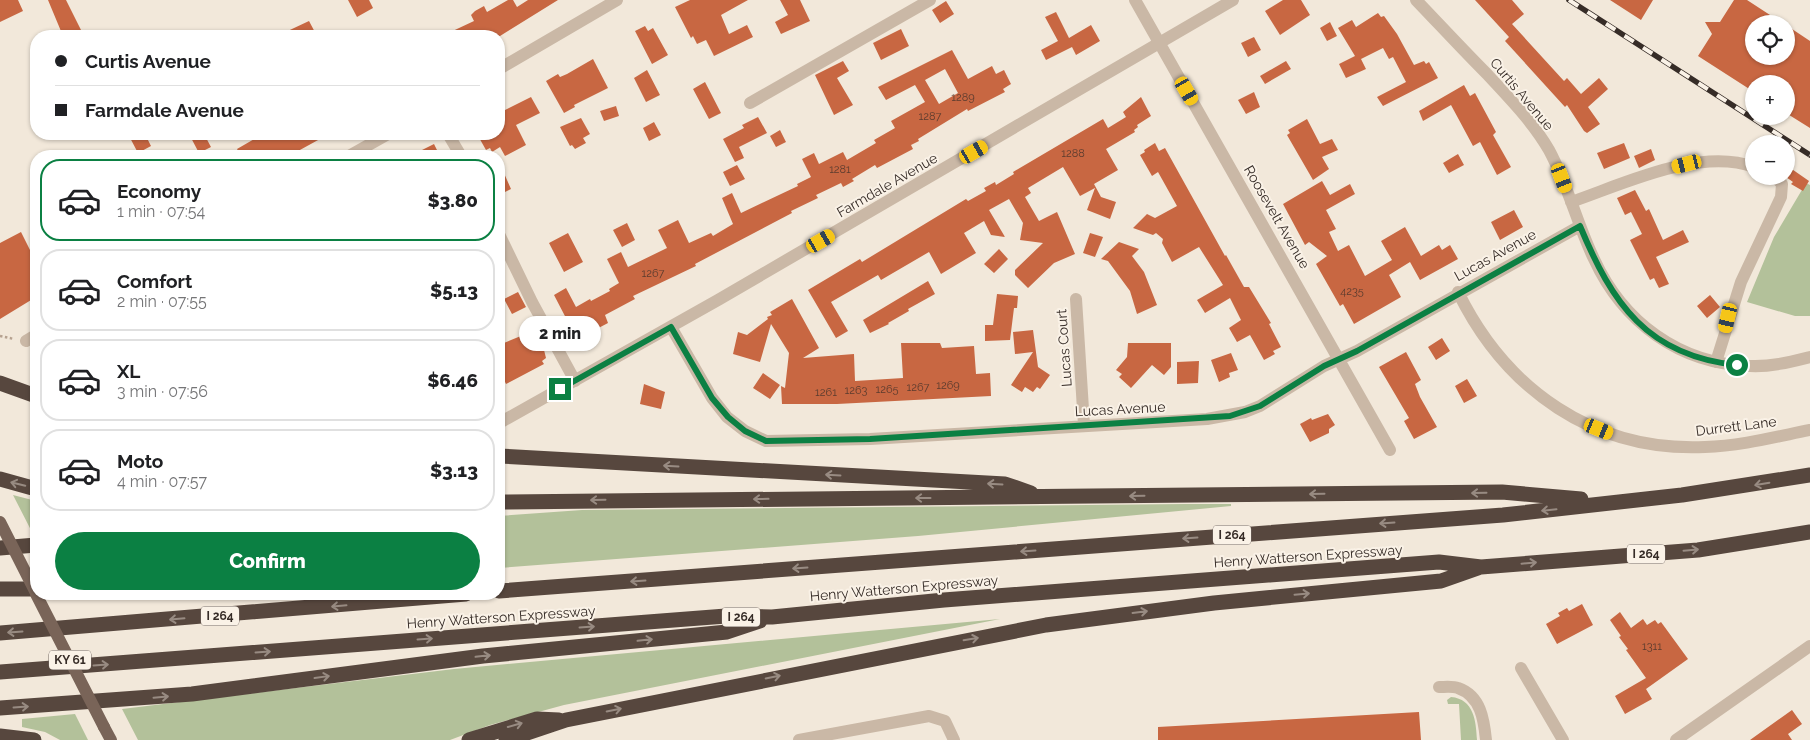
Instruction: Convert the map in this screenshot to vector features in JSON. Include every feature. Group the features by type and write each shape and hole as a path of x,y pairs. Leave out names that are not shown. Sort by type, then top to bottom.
{"highway":[{"path":"0,383 30,394"},
{"path":"0,395 30,395"},
{"path":"505,456 1005,484 1042,497"},
{"name":"Henry Watterson Expressway","path":"505,591 1503,515 1727,489 1810,476"},
{"path":"0,479 30,487"},
{"path":"505,502 1502,492 1615,502"},
{"name":"Henry Watterson Expressway","path":"0,672 717,617 772,617 944,600 1439,562 1481,567 1698,550 1810,532"},
{"path":"0,548 30,546"},
{"path":"506,740 566,720 1046,625 1214,603 1441,581 1481,567"},
{"path":"0,589 30,589"},
{"name":"Henry Watterson Expressway","path":"0,633 391,600"},
{"path":"0,708 192,694 483,656 727,632 772,617"},
{"path":"469,740 537,719 566,720"},
{"path":"0,736 34,740"}],"main road":[{"name":"KY 61","path":"0,522 30,582"},
{"name":"KY 61","path":"39,600 111,740"}],"street":[{"path":"505,65 617,0"},
{"path":"750,103 930,0"},
{"name":"Roosevelt Avenue","path":"1135,0 1390,450"},
{"name":"Farmdale Avenue","path":"505,420 671,327 1233,0"},
{"name":"Curtis Avenue","path":"1416,0 1525,117 1548,150 1604,280 1631,316 1667,344 1694,356 1716,362 1750,366 1782,364 1810,357"},
{"path":"360,150 377,140"},
{"path":"1571,202 1676,166 1698,161 1718,161 1745,166"},
{"path":"1716,362 1741,282 1781,197 1782,185"},
{"name":"Lucas Avenue","path":"671,327 712,398 728,417 745,431 766,441 870,439 1207,419 1245,412 1458,292 1580,226"},
{"path":"505,246 532,302 575,381"},
{"name":"Durrett Lane","path":"1458,292 1492,347 1526,386 1566,414 1611,434 1652,444 1704,447 1810,430"},
{"name":"Lucas Court","path":"1076,299 1084,425"},
{"path":"1676,740 1810,646"},
{"path":"1521,668 1563,740"},
{"path":"1439,687 1458,688 1473,698 1484,715 1486,740"},
{"path":"798,740 929,716 945,721 954,740"}],"green space":[{"path":"1806,183 1810,185 1810,316 1795,316 1747,302 1774,237"},
{"path":"13,495 30,499 30,528"},
{"path":"1231,504 1231,506 918,536 505,568 505,516 582,510"},
{"path":"1000,619 564,705 490,725 450,740 138,740 122,709 454,669"},
{"path":"1451,697 1465,702 1469,706 1476,726 1477,740 1461,740 1459,704 1448,704 1447,700"},
{"path":"75,714 88,740 60,740 45,732 22,727 22,719"}],"building":[{"path":"0,0 18,0 23,11 0,22"},
{"path":"48,0 66,0 81,30 60,30"},
{"path":"348,0 369,0 373,8 357,17"},
{"path":"508,0 513,0 517,7 528,0 558,0 505,33 505,30 455,30 474,21 471,15 475,11 484,6 487,12"},
{"path":"690,0 748,0 721,15 729,34 747,25 753,37 714,56 706,40 697,44 693,36 691,38 675,7"},
{"path":"780,0 800,0 810,21 781,34 775,22 788,15"},
{"path":"1283,0 1301,0 1310,15 1280,35 1265,11"},
{"path":"1475,0 1512,0 1524,14 1512,24 1564,81 1567,78 1581,94 1599,78 1608,89 1588,107 1600,124 1587,133 1584,131 1567,105 1565,107 1505,41 1509,37"},
{"path":"1610,0 1653,0 1641,20"},
{"path":"1734,0 1747,0 1770,15 1745,15 1745,65 1795,65 1795,31 1810,41 1810,128 1795,119 1795,75 1745,75 1745,86 1698,56 1712,34 1705,22 1720,22"},
{"path":"946,1 954,14 940,23 932,10"},
{"path":"1056,12 1069,38 1091,25 1100,41 1076,55 1072,47 1046,60 1041,50 1058,41 1045,17"},
{"path":"1378,13 1381,17 1384,16 1397,34 1414,65 1424,61 1426,64 1429,62 1438,78 1383,106 1377,97 1406,82 1393,57 1389,59 1383,48 1361,59 1366,69 1346,78 1339,64 1355,56 1338,28 1352,20 1356,27"},
{"path":"309,21 314,30 290,30"},
{"path":"1330,22 1337,36 1327,41 1320,28"},
{"path":"645,26 648,31 653,28 668,55 652,64 635,31"},
{"path":"901,29 909,46 881,60 873,43"},
{"path":"1254,37 1261,50 1248,57 1241,43"},
{"path":"952,50 968,79 992,66 996,74 1004,70 1011,84 1003,89 1005,92 968,111 967,109 918,139 919,141 911,145 913,149 877,168 875,165 843,187 841,183 816,195 818,198 695,264 696,266 633,296 635,299 605,315 608,323 568,344 558,324 567,320 554,295 566,288 576,307 610,291 609,289 619,283 607,259 621,252 628,267 667,248 658,230 678,220 689,243 711,233 713,236 733,224 722,198 732,193 741,213 798,186 797,184 811,177 802,159 814,153 819,164 843,152 847,160 876,143 874,140 895,128 891,121 925,102 915,85 886,100 878,87","holes":["945,69 958,93 939,104 925,80"]},
{"path":"593,59 608,88 574,105 575,107 564,113 546,81 558,74 560,77 567,74"},
{"path":"843,61 849,71 837,78 853,105 834,115 815,75"},
{"path":"1286,61 1291,69 1265,84 1260,76"},
{"path":"647,70 660,95 646,102 634,78"},
{"path":"705,82 721,113 709,119 693,89"},
{"path":"1464,85 1470,96 1475,93 1496,132 1493,135 1511,167 1497,175 1480,142 1473,146 1451,105 1423,121 1419,111"},
{"path":"1254,92 1260,107 1246,114 1238,100"},
{"path":"531,97 540,113 516,125 526,145 505,156 505,150 502,150 500,147 495,150 491,150 490,148 486,150 480,140 505,140 505,110"},
{"path":"1141,97 1151,116 1137,125 1138,127 1134,130 1135,132 1106,149 1118,170 1094,184 1101,197 1116,202 1110,219 1087,210 1095,188 1080,196 1063,167 1028,188 1031,193 1025,197 1039,221 1057,212 1075,254 1054,263 1028,288 1015,275 1015,270 1043,243 1020,240 1023,223 1009,199 989,210 1005,237 991,235 984,221 964,233 976,253 941,274 929,252 881,280 878,275 831,302 848,331 836,338 808,290 860,259 862,262 966,199 968,201 986,191 984,188 995,182 996,185 1014,174 1013,172 1103,119 1108,128 1126,117 1123,112"},
{"path":"616,106 619,116 604,121 600,111"},
{"path":"758,117 767,133 739,147 744,158 735,162 723,139 744,128 742,125"},
{"path":"581,118 590,134 583,138 586,143 575,149 572,145 570,146 560,127"},
{"path":"1307,119 1320,144 1332,139 1338,150 1322,157 1329,169 1313,180 1287,135 1290,133 1288,130"},
{"path":"654,122 661,135 649,141 643,128"},
{"path":"780,130 786,142 776,147 770,136"},
{"path":"131,140 148,140 151,146 144,150 136,150"},
{"path":"192,140 207,140 211,147 205,150 197,150"},
{"path":"253,140 318,140 300,150 237,149"},
{"path":"1155,143 1159,151 1165,148 1225,256 1244,287 1249,287 1271,323 1269,324 1281,347 1273,351 1275,354 1264,360 1250,335 1237,342 1229,328 1241,320 1230,298 1205,313 1197,300 1223,285 1199,247 1172,262 1162,243 1163,239 1156,233 1153,235 1133,228 1147,214 1155,218 1177,206 1158,172 1152,176 1140,155"},
{"path":"1624,143 1630,158 1604,169 1597,153"},
{"path":"434,144 437,150 422,150"},
{"path":"1651,149 1655,160 1639,168 1634,156"},
{"path":"1458,154 1464,165 1449,173 1443,163"},
{"path":"737,165 745,179 730,186 723,172"},
{"path":"1795,171 1809,181 1803,191 1793,185 1795,185"},
{"path":"505,176 511,189 505,192"},
{"path":"1322,181 1330,195 1350,184 1355,194 1326,210 1336,229 1329,232 1338,251 1349,245 1365,276 1392,260 1381,241 1405,227 1421,256 1439,245 1442,250 1450,245 1458,259 1420,280 1410,262 1389,275 1401,297 1354,324 1343,304 1340,306 1316,264 1327,256 1309,242 1305,245 1283,204"},
{"path":"1635,190 1646,211 1649,209 1663,240 1683,230 1689,242 1656,257 1669,284 1659,288 1654,278 1650,280 1630,240 1642,234 1631,212 1625,215 1617,198"},
{"path":"1514,210 1523,227 1500,240 1491,222"},
{"path":"627,223 635,240 622,247 613,230"},
{"path":"21,232 30,250 30,301 0,319 0,243"},
{"path":"568,233 583,262 564,272 549,243"},
{"path":"1090,233 1103,237 1095,257 1083,253"},
{"path":"1119,242 1139,249 1132,256 1144,272 1157,305 1137,314 1130,291 1108,261 1101,259"},
{"path":"999,249 1008,259 994,273 984,264"},
{"path":"928,281 935,294 908,309 909,311 889,324 870,333 863,320"},
{"path":"518,292 526,307 512,314 505,298"},
{"path":"997,294 1018,296 1017,308 1014,308 1010,340 985,341 985,325 993,325"},
{"path":"1710,295 1720,307 1707,318 1697,306"},
{"path":"792,299 819,348 803,358 854,354 855,381 903,378 901,343 940,343 942,348 974,346 976,374 990,373 991,396 837,404 782,404 781,386 785,388 789,353 771,324 760,362 733,354 738,332 747,335 768,319 767,317 772,315 770,312"},
{"path":"1033,330 1038,367 1050,375 1040,389 1037,387 1033,392 1025,387 1022,392 1011,385 1033,352 1015,354 1013,332"},
{"path":"533,331 544,350 546,358 542,361 544,364 506,384 505,343"},
{"path":"1442,338 1450,351 1436,360 1428,347"},
{"path":"1128,343 1171,343 1171,367 1164,375 1152,365 1131,388 1119,377 1122,374 1116,370 1127,357"},
{"path":"1406,352 1421,380 1415,384 1420,397 1437,427 1414,439 1404,421 1409,418 1379,367"},
{"path":"1231,353 1238,370 1229,373 1230,377 1219,382 1211,360"},
{"path":"1199,361 1198,383 1177,384 1177,362"},
{"path":"763,373 780,385 770,399 753,388"},
{"path":"1467,379 1477,396 1464,403 1455,386"},
{"path":"644,384 665,392 661,409 640,404"},
{"path":"1328,414 1335,425 1329,429 1329,433 1310,442 1300,424 1311,418 1312,420"},
{"path":"1582,604 1593,625 1557,644 1546,624 1560,616 1558,613 1567,608 1569,611"},
{"path":"1620,612 1631,628 1643,619 1647,625 1655,620 1658,624 1661,622 1688,659 1646,689 1652,699 1625,714 1615,696 1646,678 1626,650 1628,649 1610,620"},
{"path":"1792,710 1802,724 1788,734 1792,740 1750,740"},
{"path":"1419,712 1421,740 1158,740 1158,727"}],"railway":[{"path":"1569,0 1810,155"}],"route":[{"path":"560,389 671,327 712,398 728,417 745,431 766,441 797,442 870,439 1207,419 1230,416 1260,406 1324,366 1357,351 1580,226 1604,280 1620,303 1642,326 1667,344 1694,356 1723,364 1737,365"}]}
